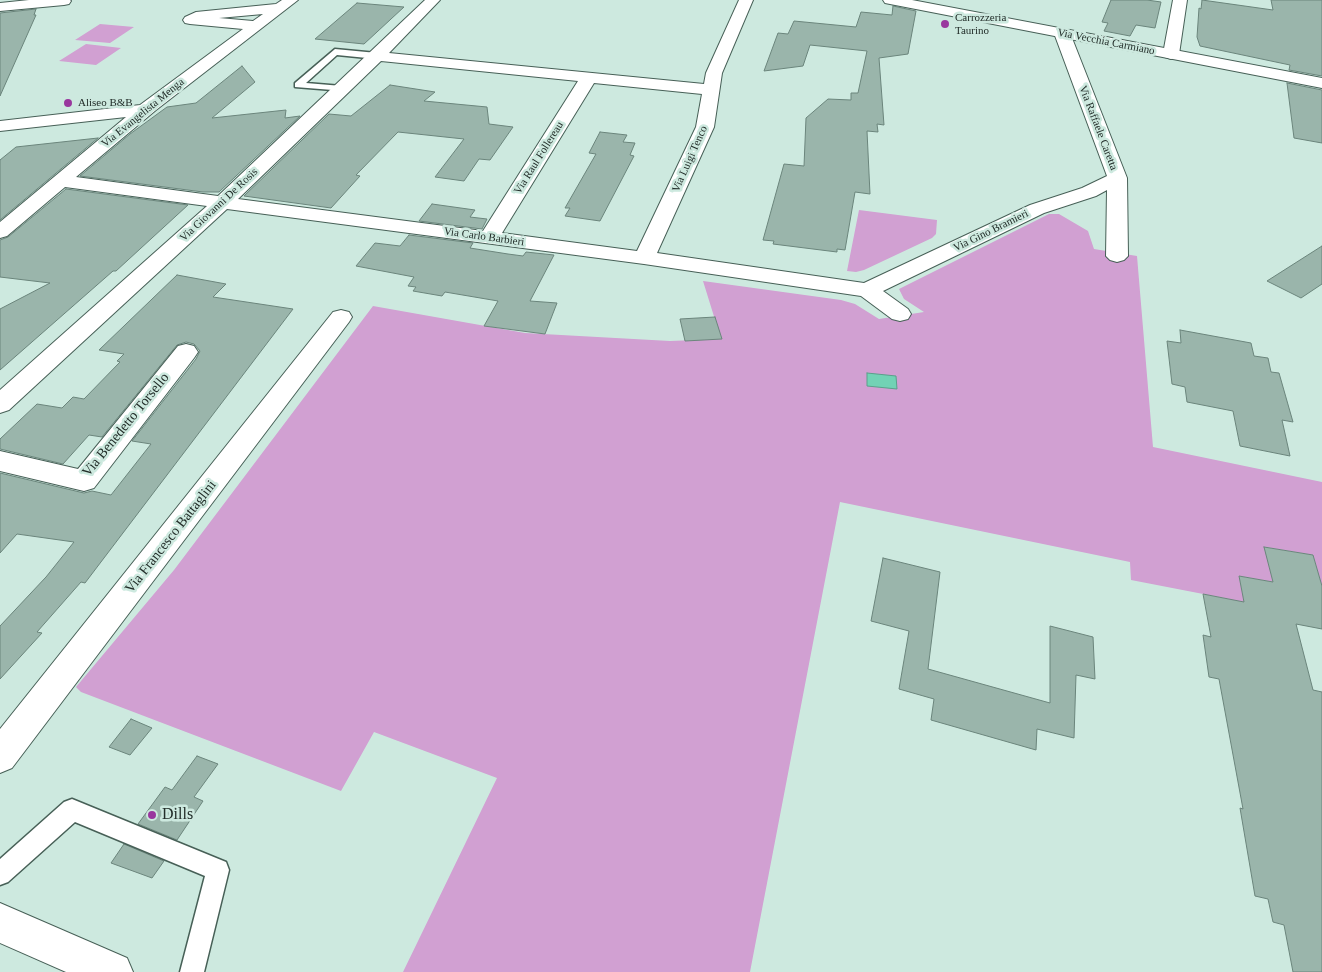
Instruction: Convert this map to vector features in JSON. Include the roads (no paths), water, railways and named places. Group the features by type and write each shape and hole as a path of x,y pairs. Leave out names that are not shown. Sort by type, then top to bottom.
{"street":[{"name":"Via Giovanni De Rosis","path":"0,404 222,202 377,56 433,0"},
{"name":"Via Luigi Tenco","path":"644,258 705,127 714,73 746,0"},
{"name":"Via Vecchia Carmiano","path":"890,0 1322,83"},
{"path":"1171,54 1180,0"},
{"path":"0,7 64,1"},
{"path":"256,26 190,20 196,16 286,4"},
{"name":"Via Evangelista Menga","path":"0,232 146,110 286,4"},
{"name":"Via Raffaele Caretta","path":"1062,33 1117,178 1117,256"},
{"path":"377,56 712,90"},
{"name":"Via Raul Follereau","path":"489,238 589,77"},
{"path":"0,126 146,110"},
{"name":"Via Gino Bramieri","path":"867,290 1036,209 1089,192 1117,178"},
{"name":"Via Carlo Barbieri","path":"60,181 644,258 867,290 900,314"},
{"name":"Via Francesco Battaglini","path":"0,756 341,317"},
{"name":"Via Benedetto Torsello","path":"0,461 84,481 186,352"},
{"path":"0,923 113,972"}],"lane":[{"path":"342,89 298,85 335,52 377,56"},
{"path":"0,874 72,810 218,870 192,972"}],"place":[{"name":"Carrozzeria Taurino","path":"945,24"},
{"name":"Aliseo B&B","path":"68,103"},
{"name":"Dills","path":"152,815"}]}
